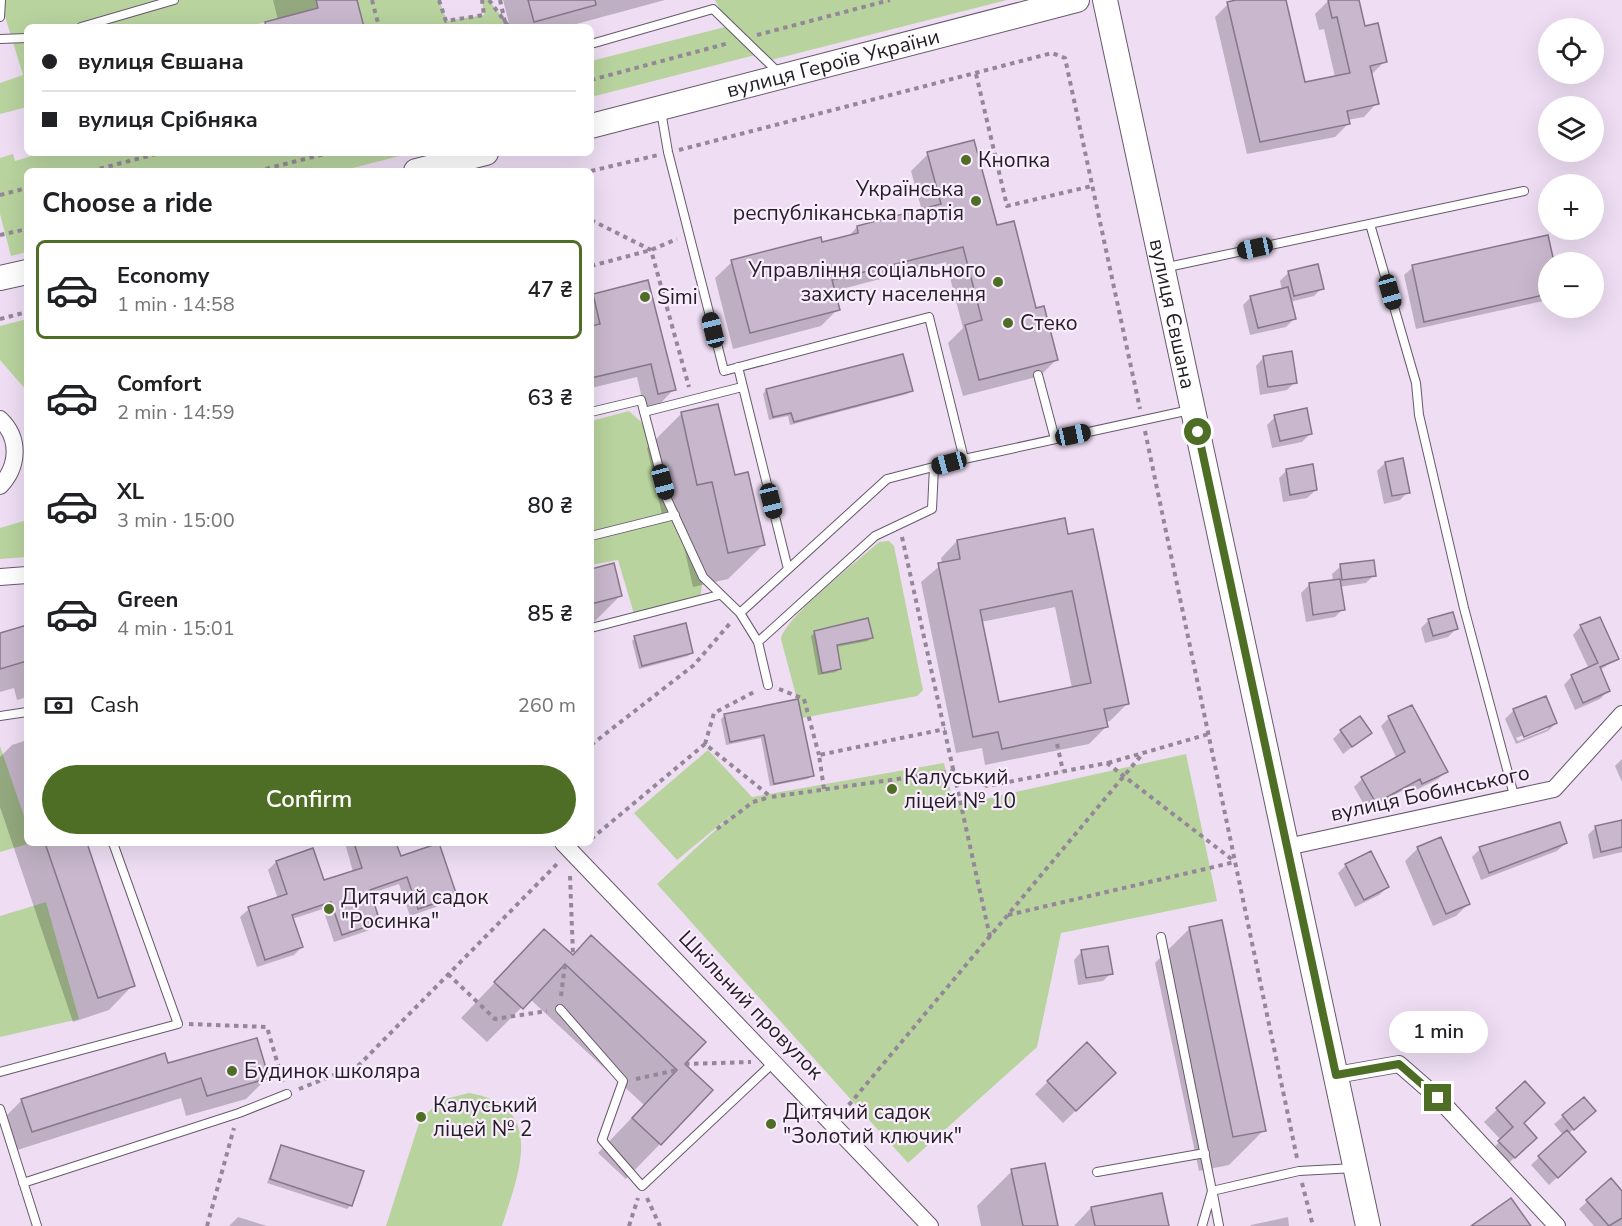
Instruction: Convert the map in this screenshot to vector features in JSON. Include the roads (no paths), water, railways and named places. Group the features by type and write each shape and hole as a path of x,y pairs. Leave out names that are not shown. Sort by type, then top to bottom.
{"main road":[{"name":"вулиця Героїв України","path":"594,125 1077,0"},
{"name":"вулиця Євшана","path":"1105,0 1368,1226"},
{"path":"428,168 474,156"},
{"path":"0,278 24,273"}],"street":[{"path":"0,419 12,435 21,462 0,486"},
{"path":"0,577 24,575"},
{"name":"вулиця Бобинського","path":"1287,847 1516,800 1554,789 1622,714"},
{"name":"Шкільний провулок","path":"566,847 930,1226"},
{"path":"1336,1075 1399,1064 1438,1098 1557,1226"}],"lane":[{"path":"0,16 2,0"},
{"path":"91,24 174,0"},
{"path":"594,43 713,9 782,76"},
{"path":"0,39 24,38"},
{"path":"660,108 668,152 724,371 929,317 964,459"},
{"path":"1163,268 1524,191"},
{"path":"1370,224 1416,383 1419,415 1461,597 1516,800"},
{"path":"738,367 788,569"},
{"path":"1038,375 1055,439"},
{"path":"644,411 742,387"},
{"path":"594,411 641,400 668,499 703,578 719,596 740,613 758,642 768,685"},
{"path":"740,613 887,479 964,459 1194,409"},
{"path":"758,642 875,536 932,509 934,467"},
{"path":"594,535 675,515"},
{"path":"594,627 719,596"},
{"path":"0,716 24,712"},
{"path":"0,1072 178,1024 114,846"},
{"path":"1161,937 1219,1226"},
{"path":"560,1009 623,1081 602,1140 642,1186 774,1062"},
{"path":"23,1183 239,1113 287,1094"},
{"path":"0,1109 37,1226"},
{"path":"1097,1172 1205,1153"},
{"path":"1212,1191 1299,1171 1355,1168"},
{"path":"1202,1226 1212,1191"}],"place":[{"name":"Кнопка","path":"966,160"},
{"name":"Українська республіканська партія","path":"976,201"},
{"name":"Управління соціального захисту населення","path":"998,282"},
{"name":"Simi","path":"645,297"},
{"name":"Стеко","path":"1008,323"},
{"name":"Калуський ліцей № 10","path":"892,789"},
{"name":"Дитячий садок \"Росинка\"","path":"329,909"},
{"name":"Будинок школяра","path":"232,1071"},
{"name":"Калуський ліцей № 2","path":"421,1117"},
{"name":"Дитячий садок \"Золотий ключик\"","path":"771,1124"}]}
